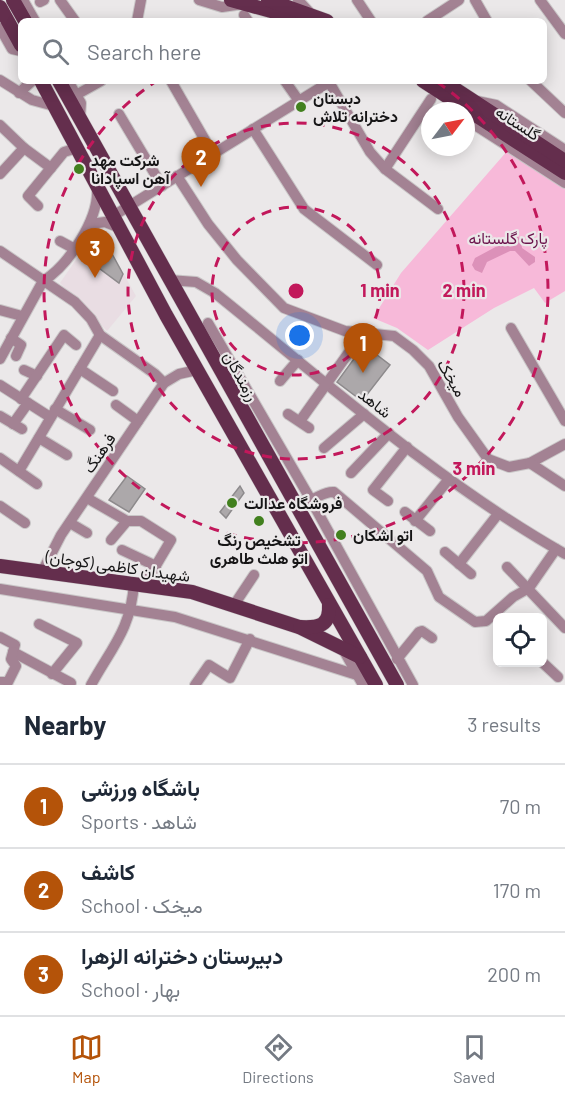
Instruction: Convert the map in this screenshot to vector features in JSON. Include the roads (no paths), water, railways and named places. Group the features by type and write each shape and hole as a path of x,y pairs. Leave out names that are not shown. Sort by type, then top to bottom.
{"main road":[{"path":"12,0 23,18"},
{"path":"268,0 309,18"},
{"path":"0,7 18,40"},
{"path":"242,10 309,18"},
{"path":"43,84 197,370 376,685"},
{"name":"رزمندگان","path":"61,84 280,480 397,685"},
{"name":"گلستانه","path":"429,84 464,102"},
{"name":"گلستانه","path":"445,84 466,102"},
{"name":"گلستانه","path":"475,108 565,161"},
{"name":"گلستانه","path":"475,109 565,173"},
{"path":"245,456 257,459 264,454 264,449"},
{"path":"263,488 262,477 266,473 280,480"},
{"name":"شهیدان کاظمی (کوجان)","path":"0,566 140,583 192,592 299,627 360,657"},
{"path":"299,627 315,628 325,624 330,618 329,605"}],"street":[{"path":"23,0 33,18"},
{"path":"60,0 73,18"},
{"path":"138,18 141,0"},
{"path":"199,0 242,10"},
{"path":"298,0 309,18"},
{"path":"357,0 369,18"},
{"path":"430,18 446,4 459,0"},
{"path":"475,0 486,18"},
{"path":"540,0 565,34"},
{"path":"0,28 12,49 18,50"},
{"path":"0,80 32,100 54,106"},
{"path":"19,93 29,84"},
{"path":"70,84 81,103 80,117"},
{"path":"76,95 96,84"},
{"path":"173,84 213,154"},
{"path":"287,84 298,101"},
{"path":"90,224 116,222 128,207 327,84"},
{"path":"331,84 370,152 385,169 438,209"},
{"path":"534,84 565,112"},
{"path":"385,169 431,99"},
{"path":"475,104 496,105 565,150"},
{"path":"119,114 162,186"},
{"path":"475,120 478,127 565,183"},
{"path":"0,125 24,148 51,168"},
{"path":"253,129 304,209 377,265"},
{"path":"2,168 24,148"},
{"path":"38,206 28,196 64,152 77,148"},
{"name":"میخک","path":"177,176 208,224 237,260 285,308 345,331 394,336 414,350 429,366 458,417 488,459 509,467 530,463 565,444"},
{"path":"0,359 43,281 55,274 90,224 98,201 97,186"},
{"path":"60,241 73,248"},
{"path":"0,250 75,303 91,319 100,335 164,383 179,374 197,370"},
{"name":"شاهد","path":"169,280 196,282 215,293 326,384 449,479 498,514 561,552"},
{"path":"0,310 22,316"},
{"path":"207,323 310,500 413,685"},
{"path":"511,328 565,422"},
{"path":"0,416 18,427 25,401 36,376 64,335 76,345"},
{"path":"19,471 100,335"},
{"path":"11,338 21,345 16,356"},
{"path":"288,414 304,424 326,384 357,342"},
{"path":"280,381 298,360"},
{"path":"80,369 113,391"},
{"path":"24,370 36,376"},
{"name":"فرهنگ","path":"42,572 70,523 164,383"},
{"path":"0,385 25,401 90,430"},
{"path":"116,405 138,421"},
{"path":"324,448 364,414"},
{"path":"351,473 389,433"},
{"path":"39,438 67,455"},
{"path":"388,501 373,490 407,447"},
{"path":"0,458 37,484"},
{"path":"530,463 565,486"},
{"path":"415,521 449,479"},
{"path":"291,498 310,500 326,492 334,492 427,571 439,597 452,608 475,622 493,622"},
{"path":"87,498 127,521 141,521 176,543 140,583 121,639 108,654 91,685"},
{"path":"303,521 310,500"},
{"path":"0,506 25,523"},
{"path":"405,512 430,531"},
{"path":"459,564 498,514"},
{"path":"111,540 127,521"},
{"path":"70,523 87,533"},
{"path":"123,550 156,566"},
{"path":"445,552 471,574"},
{"path":"500,613 513,597 529,588 561,552"},
{"path":"507,567 565,628"},
{"path":"234,605 254,575"},
{"path":"0,589 175,617 250,639 360,680"},
{"path":"39,624 76,643 52,674"},
{"path":"398,659 419,632 422,631 432,638"},
{"path":"0,637 15,645 11,659 16,665 7,683 0,682"},
{"path":"195,685 209,665 230,678 250,639"},
{"path":"343,649 360,680"},
{"path":"13,652 70,684"},
{"path":"547,667 558,677"}],"place":[{"name":"دبستان دخترانه تلاش","path":"301,107"},
{"name":"شرکت مهد آهن اسپادانا","path":"79,169"},
{"name":"کاشف","path":"201,187"},
{"name":"دبيرستان دخترانه الزهرا","path":"95,278"},
{"name":"باشگاه ورزشی","path":"363,373"},
{"name":"فروشگاه عدالت","path":"232,503"},
{"name":"تشخیص رنگ اتو هلث طاهری","path":"259,521"},
{"name":"اتو اشکان","path":"341,535"}],"park label":[{"name":"پارک گلستانه","path":"508,238"}]}
